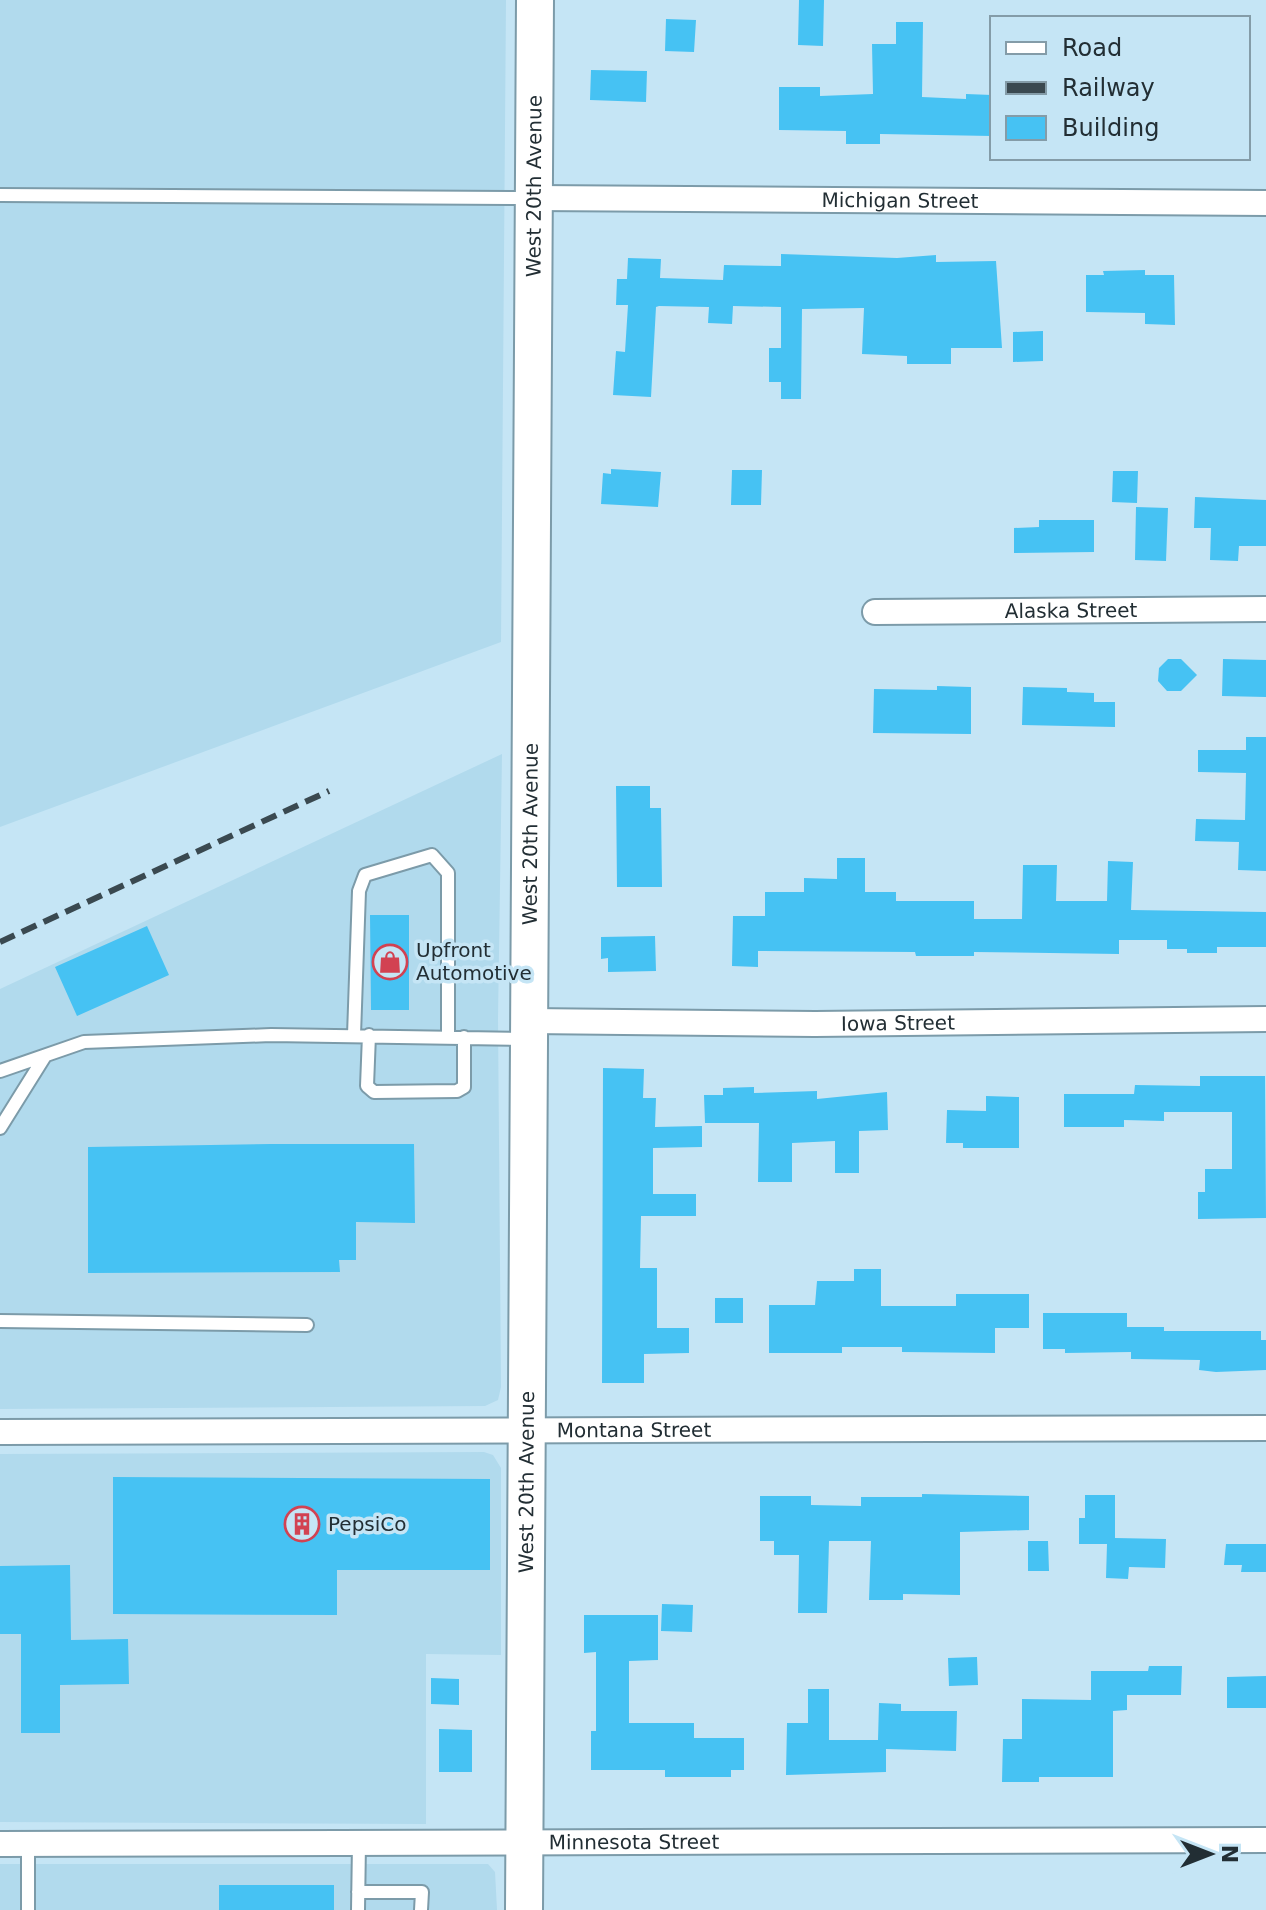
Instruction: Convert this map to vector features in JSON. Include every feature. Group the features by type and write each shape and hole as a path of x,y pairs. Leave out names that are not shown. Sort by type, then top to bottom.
{"main road":[{"name":"West 20th Avenue","path":"524,1910 535,0"}],"street":[{"name":"Michigan Street","path":"534,198 1266,203"},
{"name":"Alaska Street","path":"875,612 1266,609"},
{"name":"Iowa Street","path":"530,1030 1266,1019"},
{"name":"Montana Street","path":"0,1432 1266,1428"},
{"name":"Minnesota Street","path":"0,1844 1266,1840"}],"lane":[{"path":"0,195 534,198"},
{"path":"354,1035 359,891 365,875 432,855 448,873 448,1037"},
{"path":"0,1071 84,1042 354,1035 464,1037 530,1030"},
{"path":"369,1035 367,1086 374,1092 457,1091 464,1087 464,1037"},
{"path":"0,1128 45,1056"},
{"path":"0,1321 307,1325"},
{"path":"358,1910 359,1843"},
{"path":"28,1844 28,1910"},
{"path":"358,1892 422,1892 421,1910"}],"shaded area":[{"path":"0,0 506,0 501,642 0,827"},
{"path":"502,754 498,1019 501,1387 498,1400 485,1406 0,1409 0,989"},
{"path":"484,1452 493,1455 501,1468 501,1655 426,1654 426,1824 0,1822 0,1454"},
{"path":"0,1864 488,1864 495,1872 497,1910 0,1910"}],"building":[{"path":"799,0 824,0 823,46 798,45"},
{"path":"666,19 696,20 694,52 665,51"},
{"path":"896,22 923,22 922,97 966,99 966,94 990,95 990,136 880,134 880,144 846,144 846,131 779,130 779,87 820,87 820,96 873,94 872,44 896,44"},
{"path":"591,70 647,71 646,102 590,100"},
{"path":"781,254 897,258 936,255 936,262 996,261 1002,348 951,348 951,364 907,364 907,356 862,354 864,308 802,309 801,399 781,399 781,382 769,382 769,348 781,348 781,307 733,306 732,324 708,323 709,307 659,306 656,307 651,397 613,395 616,351 625,352 628,305 616,305 617,279 627,279 628,258 661,259 660,278 723,280 724,265 781,266"},
{"path":"1145,270 1145,275 1174,275 1175,325 1145,324 1145,313 1086,312 1086,275 1104,275 1103,271"},
{"path":"1043,331 1043,361 1013,362 1013,332"},
{"path":"611,469 661,472 658,507 601,504 603,473 611,474"},
{"path":"732,470 762,470 761,505 731,505"},
{"path":"1113,471 1138,471 1137,503 1112,502"},
{"path":"1195,497 1266,500 1266,546 1239,546 1238,561 1210,560 1211,528 1194,528"},
{"path":"1136,507 1168,508 1166,561 1135,560"},
{"path":"1039,520 1094,520 1094,552 1014,553 1014,528 1039,527"},
{"path":"1168,659 1181,659 1197,675 1181,691 1167,691 1158,681 1159,668"},
{"path":"1223,659 1266,660 1266,697 1222,696"},
{"path":"937,686 971,687 971,734 873,733 874,689 937,690"},
{"path":"1023,687 1067,688 1067,692 1094,693 1094,702 1115,702 1115,727 1022,725"},
{"path":"1246,737 1266,737 1266,871 1238,870 1239,842 1195,841 1196,819 1245,820 1246,773 1198,772 1198,750 1246,750"},
{"path":"616,786 650,786 650,808 661,808 662,887 617,887"},
{"path":"837,858 865,858 865,892 896,892 896,901 974,901 974,919 1022,919 1023,865 1057,865 1056,901 1107,901 1108,861 1133,862 1131,910 1266,912 1266,947 1217,947 1217,953 1187,953 1187,949 1167,949 1167,940 1119,940 1119,954 974,952 974,956 916,956 915,952 758,951 758,967 732,966 733,916 765,916 765,892 804,892 804,878 837,879"},
{"name":"Upfront Automotive","path":"370,915 409,915 409,1010 371,1010"},
{"path":"147,926 169,975 77,1016 55,967"},
{"path":"655,936 656,971 608,972 608,958 601,959 601,937"},
{"path":"603,1068 644,1069 643,1098 656,1098 655,1127 702,1126 702,1147 653,1148 653,1194 696,1194 696,1216 641,1216 640,1268 657,1268 657,1328 689,1328 689,1353 644,1354 644,1383 602,1383"},
{"path":"1200,1076 1265,1076 1266,1218 1198,1219 1198,1192 1205,1192 1205,1169 1232,1169 1232,1112 1164,1112 1164,1121 1124,1120 1124,1127 1064,1127 1064,1094 1134,1094 1135,1085 1200,1086"},
{"path":"754,1087 754,1093 817,1091 817,1099 887,1092 888,1130 859,1131 859,1173 835,1173 835,1141 792,1143 792,1182 758,1182 759,1123 705,1123 704,1095 723,1095 723,1088"},
{"path":"986,1096 1019,1097 1019,1148 963,1148 963,1143 946,1143 947,1110 986,1111"},
{"path":"414,1144 415,1223 356,1222 356,1260 339,1260 340,1272 88,1273 88,1147"},
{"path":"854,1269 881,1269 881,1306 956,1306 956,1294 1029,1294 1029,1328 995,1328 995,1353 902,1352 902,1347 842,1347 842,1353 769,1353 769,1305 815,1305 817,1281 854,1281"},
{"path":"715,1298 743,1298 743,1323 715,1323"},
{"path":"1043,1313 1127,1313 1127,1327 1164,1327 1164,1331 1261,1331 1261,1340 1266,1340 1266,1370 1216,1372 1199,1370 1200,1360 1131,1359 1131,1352 1065,1353 1065,1349 1043,1349"},
{"name":"PepsiCo","path":"113,1477 490,1479 490,1570 337,1570 337,1615 113,1614"},
{"path":"922,1494 1029,1496 1029,1530 960,1532 960,1595 903,1594 903,1600 869,1600 871,1541 829,1541 827,1613 798,1613 799,1555 774,1555 774,1541 760,1541 760,1496 811,1496 811,1505 861,1506 861,1497 922,1497"},
{"path":"1085,1495 1115,1495 1115,1538 1166,1539 1165,1568 1129,1567 1128,1579 1106,1578 1107,1544 1079,1544 1079,1518 1085,1518"},
{"path":"1028,1541 1048,1541 1049,1571 1028,1571"},
{"path":"1226,1544 1266,1544 1266,1572 1241,1572 1242,1565 1224,1565"},
{"path":"70,1565 71,1640 128,1639 129,1684 60,1685 60,1733 21,1733 21,1634 0,1634 0,1566"},
{"path":"662,1604 693,1605 692,1632 661,1631"},
{"path":"584,1615 658,1615 658,1660 629,1661 629,1723 694,1723 694,1738 744,1738 744,1770 731,1770 731,1777 665,1777 665,1770 591,1770 591,1731 596,1731 596,1652 584,1653"},
{"path":"977,1657 978,1685 949,1686 948,1658"},
{"path":"1149,1666 1182,1666 1181,1695 1127,1695 1127,1710 1113,1711 1113,1777 1039,1777 1039,1782 1002,1782 1003,1739 1022,1739 1022,1699 1091,1700 1091,1671 1148,1671"},
{"path":"1266,1676 1266,1708 1227,1708 1227,1677"},
{"path":"431,1678 459,1679 459,1705 431,1704"},
{"path":"808,1689 829,1689 829,1740 878,1740 879,1703 901,1704 901,1711 957,1711 956,1751 886,1749 886,1772 786,1775 787,1723 808,1723"},
{"path":"439,1729 472,1730 472,1772 439,1772"},
{"path":"219,1885 334,1885 334,1910 219,1910"}],"railway":[{"path":"0,942 329,791"}],"place":[{"name":"Upfront Automotive","path":"390,962"},
{"name":"PepsiCo","path":"302,1524"}]}
